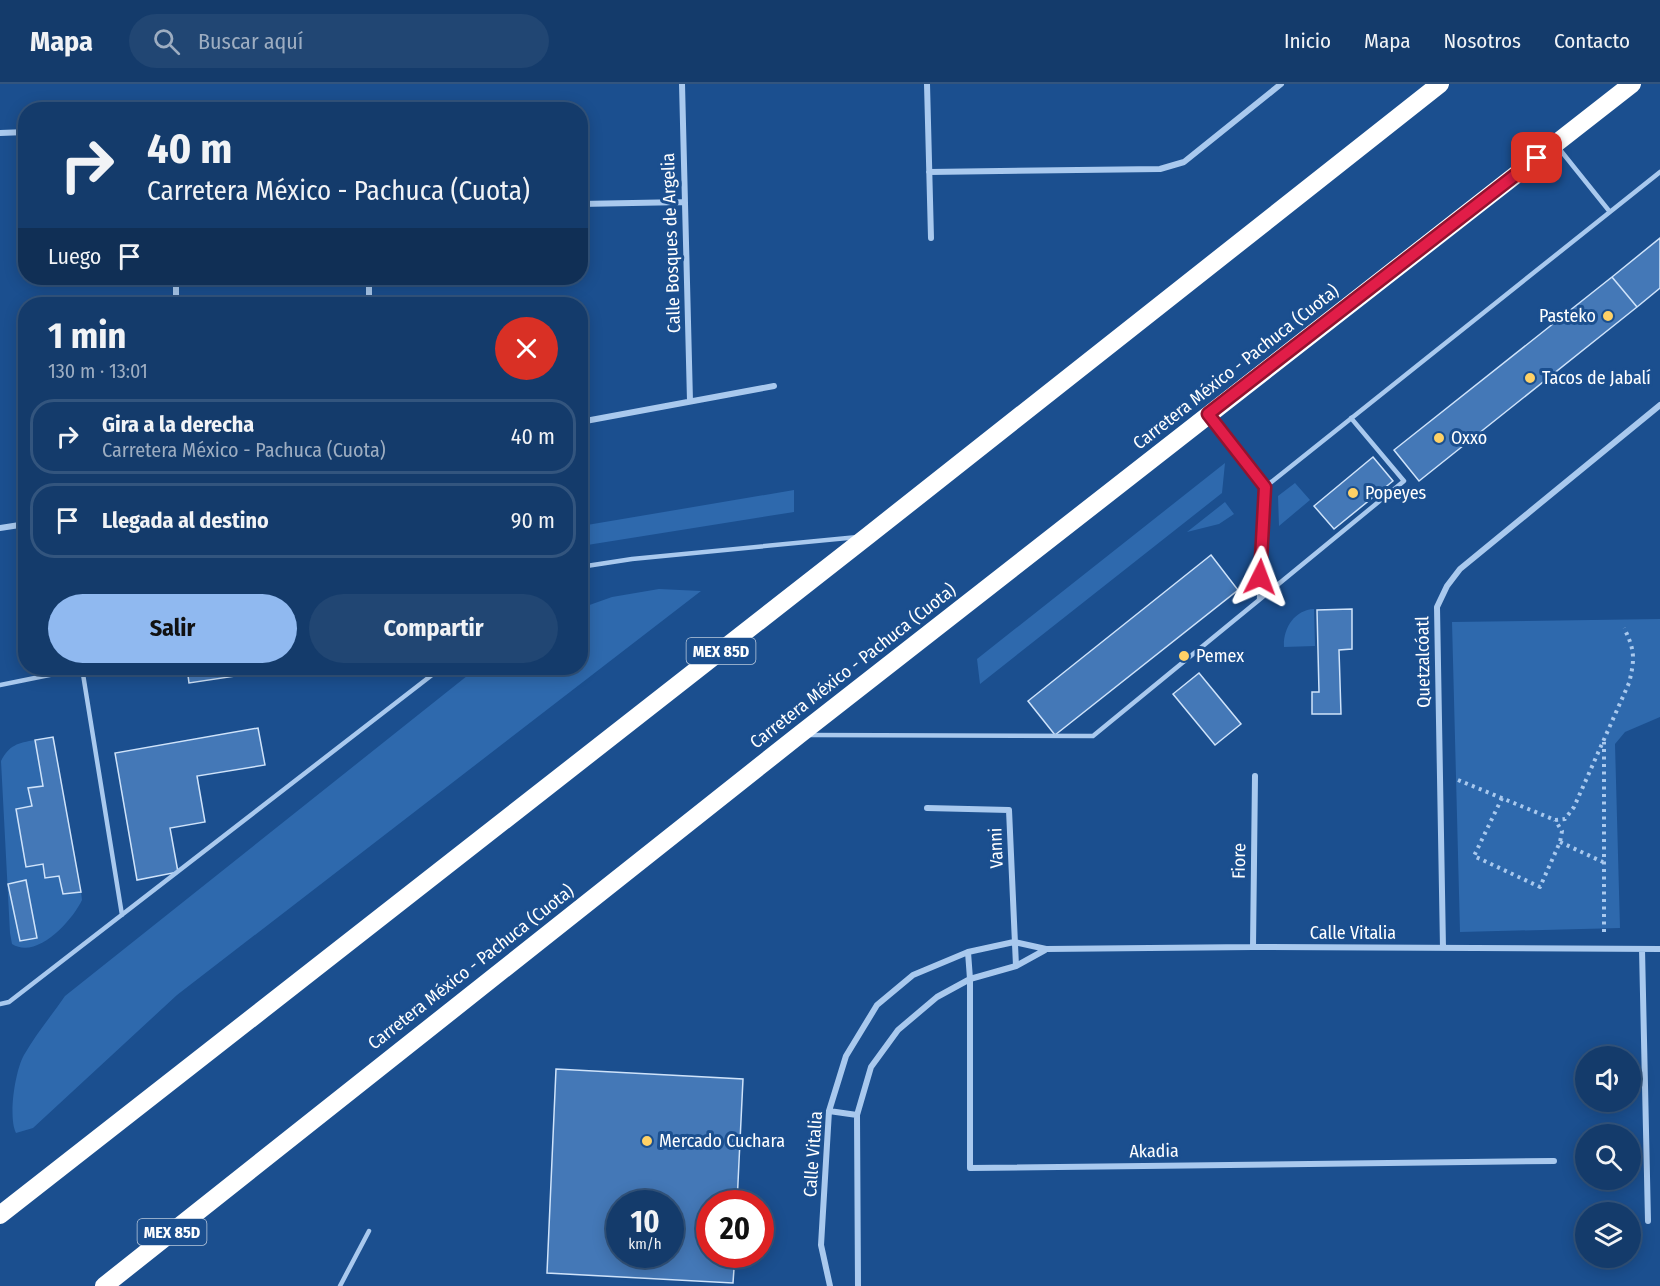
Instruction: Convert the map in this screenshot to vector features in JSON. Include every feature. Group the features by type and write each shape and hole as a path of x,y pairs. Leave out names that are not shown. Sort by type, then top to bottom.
{"highway":[{"name":"MEX 85D","path":"0,1215 869,535 1440,84"},
{"name":"Carretera México - Pachuca (Cuota)","path":"104,1286 799,735 1632,84"}],"street":[{"name":"Calle Bosques de Argelia","path":"682,84 690,401"},
{"path":"927,84 931,238"},
{"path":"929,172 1160,169 1184,162 1281,84"},
{"path":"0,133 18,132"},
{"path":"588,204 685,202"},
{"path":"588,420 774,386"},
{"name":"Quetzalcóatl","path":"1443,948 1437,607 1447,586 1460,569 1660,405"},
{"path":"0,528 18,525"},
{"name":"Fiore","path":"1253,947 1255,776"},
{"name":"Vanni","path":"927,808 1009,810 1016,966"},
{"name":"Calle Vitalia","path":"830,1286 821,1245 829,1111 846,1056 877,1005 914,975 968,952 1014,942 1046,949 1253,947 1660,949"},
{"name":"Calle Vitalia","path":"858,1286 857,1115 872,1067 898,1030 937,998 970,979 1016,966 1046,949"},
{"path":"1642,949 1648,1221"},
{"name":"Akadia","path":"968,952 970,1168 1554,1161"},
{"path":"829,1111 857,1115"}],"lane":[{"path":"1555,144 1610,212"},
{"path":"1265,487 1660,172"},
{"path":"1208,414 1265,487 1259,600"},
{"path":"799,735 1093,736 1404,482 1351,418"},
{"path":"588,566 632,559 869,535"},
{"path":"0,685 49,675"},
{"path":"84,675 122,915"},
{"path":"0,1004 9,1002 432,675"},
{"path":"340,1286 369,1231"}],"path":[{"path":"1440,773 1555,820 1565,819 1574,807 1629,683 1634,665 1634,647 1624,628"},
{"path":"1604,740 1604,948"},
{"path":"1502,798 1474,856 1540,887 1560,842 1562,831 1555,820"},
{"path":"1560,842 1604,862"}],"shaded area":[{"path":"1225,463 1222,493 980,684 977,659"},
{"path":"1295,483 1310,500 1279,526 1278,496"},
{"path":"794,490 794,512 588,545 588,525"},
{"path":"1225,502 1234,514 1219,524 1187,532"},
{"path":"659,589 701,591 177,995 33,1128 16,1133 13,1106 15,1082 21,1062 65,996 468,675 588,675 588,606 612,597"},
{"path":"1314,609 1315,646 1284,647 1285,634 1291,622 1301,613"},
{"path":"1660,619 1660,717 1625,732 1615,744 1620,928 1460,932 1452,622"},
{"path":"35,740 43,786 29,788 45,878 59,876 63,894 81,892 82,900 70,918 53,936 32,947 22,948 12,944 10,933 1,761 7,751 15,746"}],"building":[{"path":"1660,238 1660,288 1637,307 1612,277"},
{"path":"1612,277 1637,307 1419,481 1394,450"},
{"name":"Popeyes","path":"1373,457 1393,481 1334,529 1314,506"},
{"path":"1211,555 1238,590 1055,735 1028,701"},
{"path":"1352,609 1352,649 1339,650 1341,714 1312,714 1312,692 1319,692 1317,610"},
{"path":"1199,673 1241,724 1215,745 1173,694"},
{"path":"188,675 236,676 189,683"},
{"path":"258,728 265,765 197,776 205,822 170,828 178,872 137,880 115,753"},
{"path":"53,737 81,892 63,894 59,876 45,878 43,864 26,867 16,809 32,806 28,788 43,786 35,740"},
{"path":"26,880 37,938 20,941 8,884"},
{"name":"Mercado Cuchara","path":"556,1069 743,1079 738,1190 696,1190 696,1268 734,1268 733,1283 547,1273"}],"place":[{"name":"Pasteko","path":"1608,316"},
{"name":"Tacos de Jabalí","path":"1530,378"},
{"name":"Oxxo","path":"1439,438"},
{"name":"Popeyes","path":"1353,493"},
{"name":"Pemex","path":"1184,656"},
{"name":"Mercado Cuchara","path":"647,1141"}],"route":[{"path":"1260,577 1265,487 1208,414 1537,158"}]}
